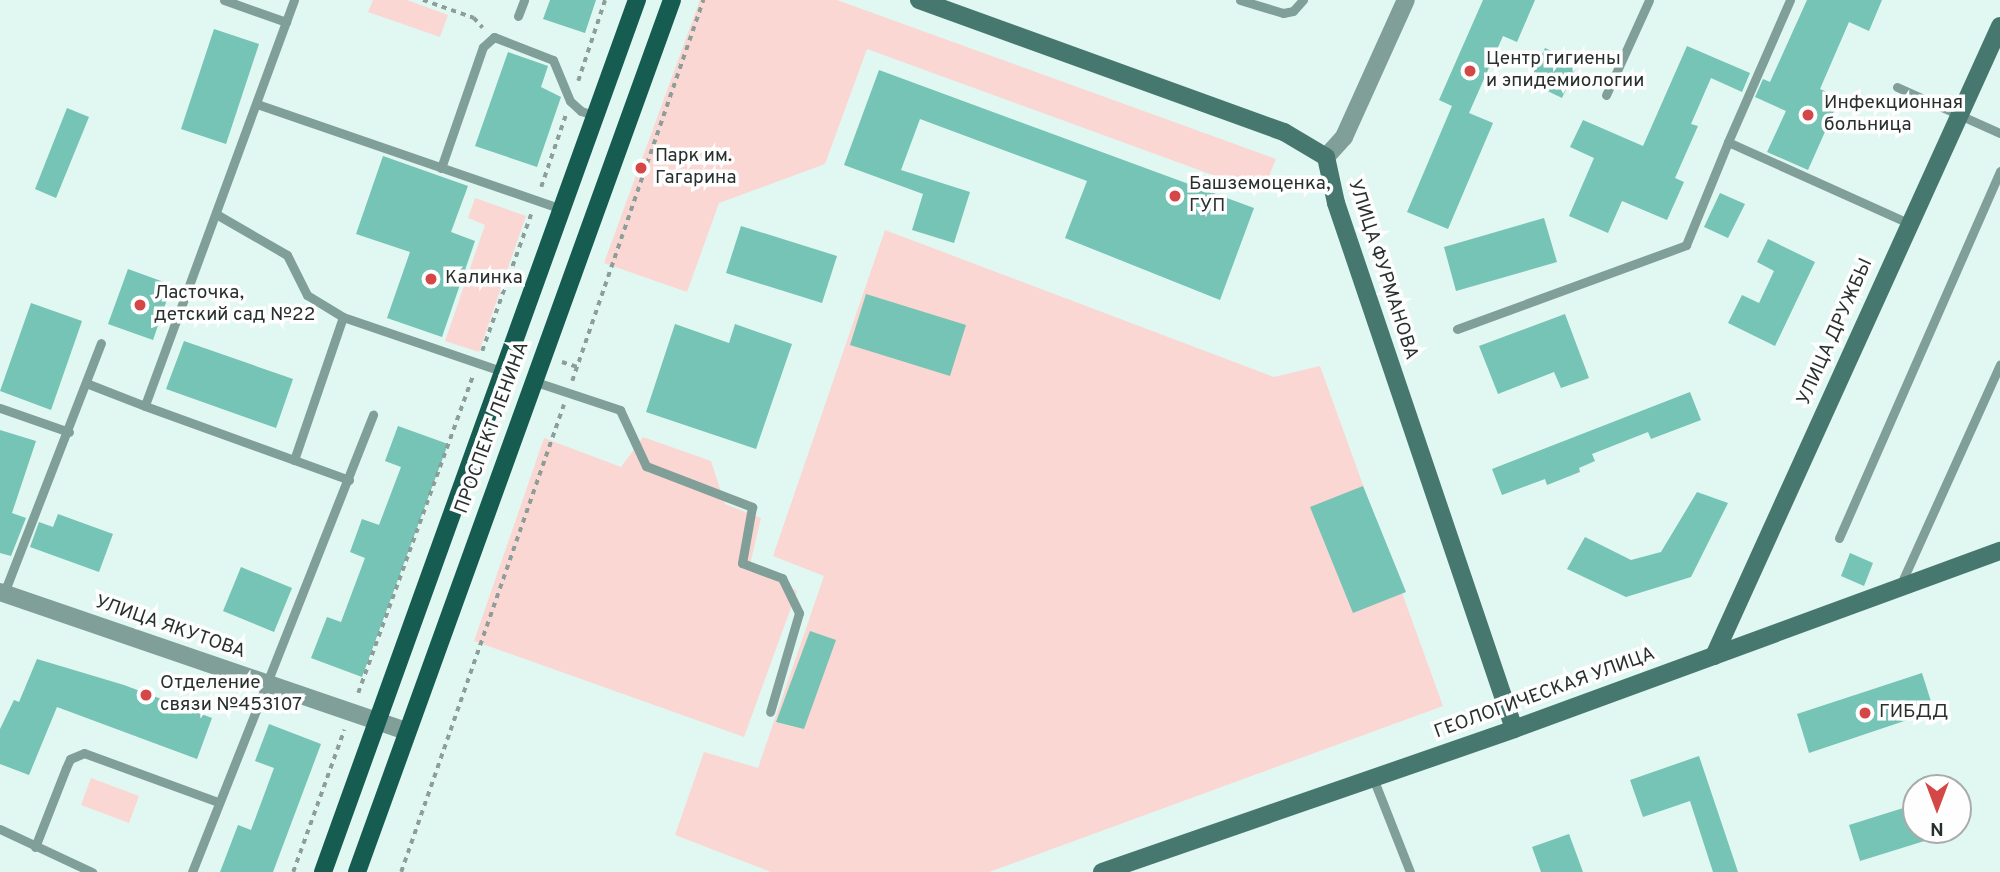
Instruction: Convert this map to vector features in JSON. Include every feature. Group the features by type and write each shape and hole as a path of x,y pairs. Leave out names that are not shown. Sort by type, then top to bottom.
{"main road":[{"name":"ПРОСПЕКТ ЛЕНИНА","path":"323,872 637,0"},
{"name":"ПРОСПЕКТ ЛЕНИНА","path":"357,872 672,0"},
{"path":"919,0 1284,132 1326,157"},
{"name":"УЛИЦА ДРУЖБЫ","path":"1714,656 1908,223 2000,26"},
{"name":"УЛИЦА ФУРМАНОВА","path":"1326,157 1336,203 1514,729"},
{"name":"ГЕОЛОГИЧЕСКАЯ УЛИЦА","path":"1102,872 1514,729 1898,591 1999,550"}],"street":[{"path":"1326,157 1344,137 1406,0"},
{"name":"УЛИЦА ЯКУТОВА","path":"1,597 407,731"}],"lane":[{"path":"224,0 286,22"},
{"path":"145,406 294,0"},
{"path":"518,16 524,0"},
{"path":"1240,0 1283,13 1303,0"},
{"path":"1606,95 1650,0"},
{"path":"1457,329 1686,245 1790,0"},
{"path":"441,167 489,39 499,38 553,60 570,101 581,111 596,116"},
{"path":"1897,86 2000,133"},
{"path":"257,104 562,209"},
{"path":"1728,142 1908,223"},
{"path":"1839,538 2000,171"},
{"path":"216,214 287,255 307,295 343,317 502,371"},
{"path":"293,460 343,317"},
{"path":"1,597 69,432 101,343"},
{"path":"1898,591 2000,365"},
{"path":"533,381 620,410 646,466 752,507 742,563 782,578 799,613 770,712"},
{"path":"86,383 349,480"},
{"path":"0,408 69,432"},
{"path":"192,872 264,682 349,480 373,414"},
{"path":"35,846 66,768 71,759 84,753 218,802"},
{"path":"1373,778 1410,872"},
{"path":"0,829 92,872"}],"path":[{"path":"423,0 474,18 489,39"},
{"path":"401,872 703,0"},
{"path":"293,872 536,201"},
{"path":"556,360 577,367"}],"shaded area":[{"path":"373,0 407,0 448,15 440,37 368,12"},
{"path":"700,0 837,0 1276,159 1262,193 867,49 825,164 719,203 687,292 604,263"},
{"path":"475,198 526,216 479,352 445,341 485,225 468,218"},
{"path":"885,230 1274,377 1320,366 1443,706 989,872 771,872 675,835 704,752 758,768 824,576 773,556"},
{"path":"643,437 711,461 725,504 761,518 750,565 797,591 744,737 474,641 544,438 621,467"},
{"path":"91,778 139,796 129,823 81,805"}],"building":[{"path":"550,0 596,0 585,33 543,19"},
{"path":"1483,0 1535,0 1517,42 1503,36 1469,113 1493,123 1448,229 1407,212 1452,106 1439,100"},
{"path":"1807,0 1882,0 1869,31 1849,22 1820,89 1840,98 1808,170 1767,152 1786,111 1755,97 1763,79 1770,82"},
{"path":"214,29 259,44 226,144 181,129"},
{"path":"1687,46 1750,73 1742,92 1711,78 1691,124 1698,126 1675,178 1684,182 1667,220 1622,201 1608,233 1569,216 1594,158 1570,147 1583,120 1643,146"},
{"path":"1545,48 1578,63 1562,98 1529,82"},
{"path":"508,52 548,66 541,87 561,97 537,167 475,146"},
{"name":"Башземоценка, ГУП","path":"879,70 1254,208 1220,300 1065,238 1087,181 920,119 901,170 970,192 954,243 912,230 923,194 844,165"},
{"path":"67,108 89,117 56,198 35,189"},
{"path":"383,156 468,186 451,232 475,241 442,337 387,318 410,252 356,234"},
{"path":"1720,193 1745,204 1728,238 1704,227"},
{"path":"1544,218 1557,262 1456,291 1444,247"},
{"path":"741,226 837,256 822,303 726,273"},
{"path":"1768,239 1815,262 1775,346 1728,323 1742,295 1759,303 1774,271 1757,262"},
{"name":"Ласточка, детский сад №22","path":"128,269 172,285 153,340 108,324"},
{"path":"866,294 966,325 950,376 850,345"},
{"path":"31,303 82,321 51,410 0,391"},
{"path":"1565,314 1589,378 1561,388 1554,372 1498,394 1479,346"},
{"path":"675,324 729,343 735,324 792,344 756,449 646,412"},
{"path":"184,341 293,379 276,428 166,389"},
{"path":"1690,392 1701,420 1651,439 1648,432 1592,454 1595,461 1579,468 1580,472 1547,485 1545,479 1502,495 1492,469"},
{"path":"398,426 448,444 362,677 311,658 327,617 341,622 365,558 350,552 362,519 379,525 401,467 385,461"},
{"path":"0,430 36,441 12,513 26,518 11,556 0,553"},
{"path":"1363,486 1406,592 1353,613 1310,507"},
{"path":"1697,492 1728,503 1691,577 1626,597 1567,569 1585,537 1631,560 1661,552"},
{"path":"58,514 113,534 99,572 30,547 39,522 53,527"},
{"path":"1850,553 1873,563 1864,586 1841,576"},
{"path":"241,567 292,588 274,632 223,611"},
{"path":"810,631 836,640 804,729 776,722"},
{"path":"37,659 124,685 212,718 197,759 57,707 29,775 0,764 0,729 14,700 19,702"},
{"name":"ГИБДД","path":"1922,673 1934,711 1809,753 1797,714"},
{"path":"269,724 321,744 273,872 220,872 238,825 251,830 274,768 255,761"},
{"path":"1699,756 1738,872 1713,872 1690,801 1643,817 1630,780"},
{"path":"1902,808 1902,844 1915,844 1860,861 1849,825"},
{"path":"1569,834 1583,872 1541,872 1532,847"}],"place":[{"name":"Центр гигиены и эпидемиологии","path":"1470,71"},
{"name":"Инфекционная больница","path":"1808,115"},
{"name":"Парк им. Гагарина","path":"641,168"},
{"name":"Башземоценка, ГУП","path":"1175,196"},
{"name":"Калинка","path":"431,279"},
{"name":"Ласточка, детский сад №22","path":"140,305"},
{"name":"Отделение связи №453107","path":"146,695"},
{"name":"ГИБДД","path":"1865,713"}]}
